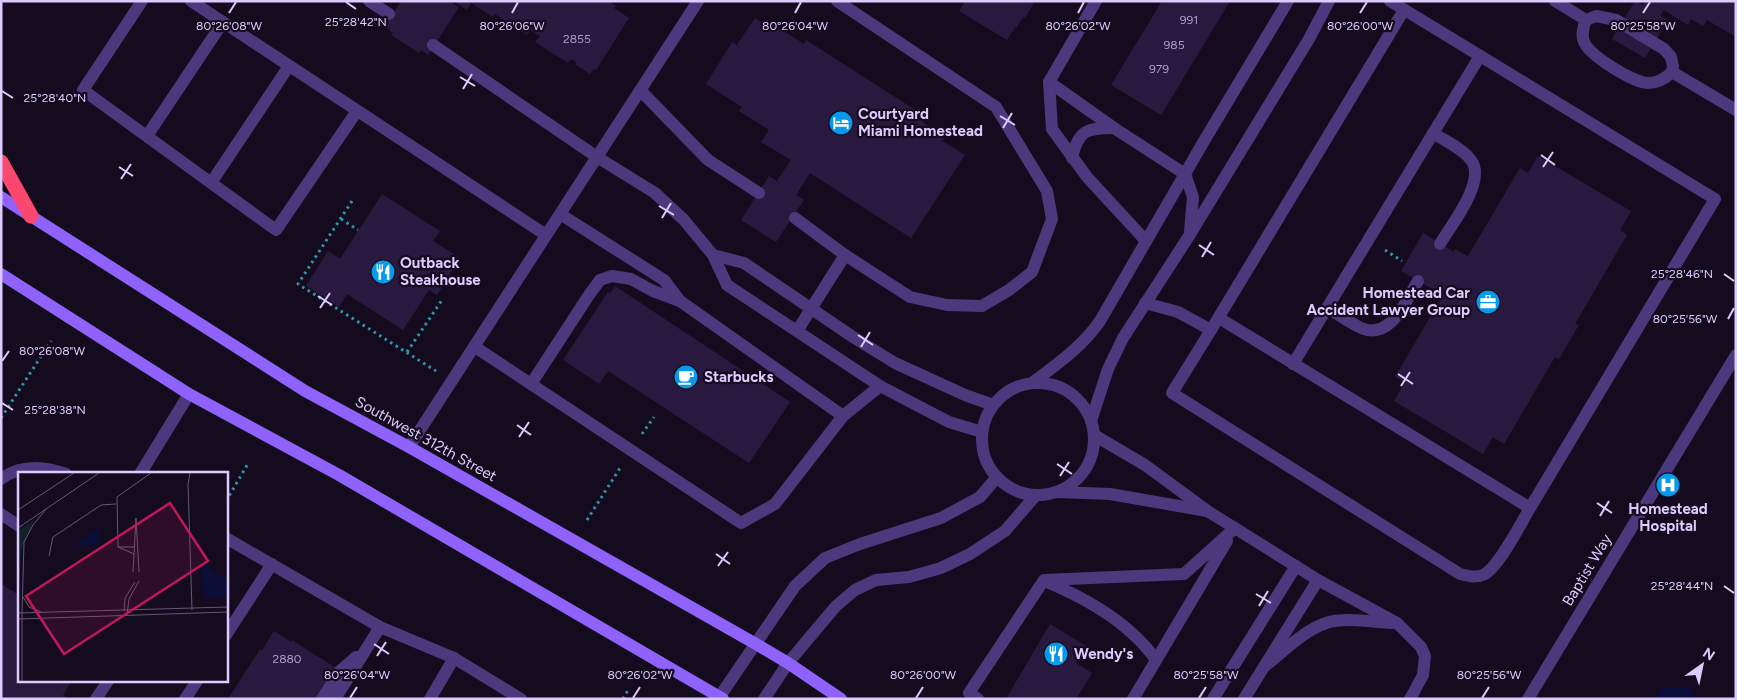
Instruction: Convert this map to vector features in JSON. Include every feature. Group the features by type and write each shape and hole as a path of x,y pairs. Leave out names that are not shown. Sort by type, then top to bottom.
{"highway":[{"path":"1,162 31,216"}],"main road":[{"name":"Southwest 312th Street","path":"1,197 297,386 756,644 841,699"},
{"path":"1,274 189,394 338,475 720,698"}],"street":[{"path":"142,1 83,90 276,230 357,111"},
{"path":"191,1 546,235"},
{"path":"369,1 389,14"},
{"path":"409,448 698,1"},
{"path":"795,218 845,255 910,297 947,305 982,306 1009,290 1032,272 1052,219 1047,190 996,107 837,1"},
{"path":"1096,1 1049,82 1052,129 1087,177 1146,241"},
{"path":"1032,383 1066,358 1090,335 1288,1"},
{"path":"1091,421 1108,370 1124,338 1190,236 1309,39 1329,1"},
{"path":"1390,1 1715,199 1505,551 1485,575 1471,577 1460,574 1172,392 1212,330 1404,10"},
{"path":"1555,1 1586,20"},
{"path":"1596,16 1611,18 1664,49 1671,57 1672,72 1660,80 1646,83 1610,65 1594,54 1584,42 1582,30 1586,20 1596,16"},
{"path":"147,136 223,22"},
{"path":"433,45 597,156 656,193 684,220 713,256 727,286 880,386 949,422 982,432"},
{"path":"1293,364 1480,56"},
{"path":"211,183 290,66"},
{"path":"1672,72 1736,110"},
{"path":"1049,82 1114,128 1185,174 1192,197 1190,236"},
{"path":"640,91 708,160 759,193"},
{"path":"1072,158 1075,144 1083,133 1095,128 1114,128"},
{"path":"1433,133 1470,158 1475,165 1476,172 1474,186 1440,244"},
{"path":"560,214 664,280 680,302"},
{"path":"797,331 845,255"},
{"path":"713,256 744,263 894,363 965,395 993,405"},
{"path":"531,384 600,280 612,276 631,279 653,292 680,302 843,416"},
{"path":"1327,308 1361,328 1372,330 1384,328 1395,319 1418,281"},
{"path":"1145,303 1178,312 1212,330"},
{"path":"1218,318 1530,508"},
{"path":"475,347 741,523 775,504 843,416 880,386"},
{"name":"Baptist Way","path":"1528,699 1736,355"},
{"path":"1057,492 1070,485 1081,475 1089,463 1094,435 1091,421 1080,402 1064,389 1043,383 1032,383 1017,387 1004,394 993,405 986,418 982,432 982,448 988,464 997,477 1008,486 1021,492 1036,495 1057,492 1110,494 1209,512"},
{"path":"141,472 189,394"},
{"path":"1094,435 1145,465 1209,512 1318,580 1397,623 1421,647 1425,656 1423,675 1410,699"},
{"path":"1,479 9,473 27,467 50,468 61,472"},
{"path":"720,698 795,586 825,558 860,544 941,518 980,497 997,477"},
{"path":"764,699 788,663 836,606 856,590 876,580 909,577 941,568 970,554 1005,531 1036,495"},
{"path":"1,514 18,525"},
{"path":"1044,580 1184,574 1235,528"},
{"path":"1132,699 1235,528"},
{"path":"228,539 380,626 454,658 521,699"},
{"path":"228,632 272,564"},
{"path":"1213,699 1296,566"},
{"path":"1044,580 1106,613 1135,636 1156,659"},
{"path":"978,699 969,693 1044,580"},
{"path":"1244,699 1318,580"},
{"path":"1265,666 1310,630 1327,623 1353,620 1397,623"},
{"path":"335,699 380,626"},
{"path":"322,699 340,671 366,648"},
{"path":"430,699 454,658"},
{"path":"96,699 107,682"},
{"path":"185,699 196,682"},
{"path":"196,699 204,682"}],"path":[{"path":"352,201 298,284 436,371"},
{"path":"341,219 358,230"},
{"path":"1382,249 1402,261"},
{"path":"407,352 442,300"},
{"path":"1,418 51,341"},
{"path":"641,437 654,416"},
{"path":"228,498 249,462"},
{"path":"587,520 624,464"},
{"path":"623,699 628,690"}],"shaded area":[{"path":"1662,687 1689,688 1696,699 1655,699"}],"building":[{"path":"401,1 453,1 452,3 459,7 428,55 421,50 419,53 391,35 393,33 385,27"},
{"path":"454,1 612,1 611,3 616,6 614,8 629,18 596,70 594,69 590,74 576,65 576,62 571,59 568,63 535,42 540,36 530,30 527,35 495,14 493,17 471,3 467,10"},
{"path":"965,1 1035,1 1025,18 1023,17 1007,40 959,11"},
{"path":"1162,1 1230,1 1161,115 1111,85"},
{"path":"1635,1 1643,5 1645,1 1736,1 1736,37 1707,20 1703,26 1691,19 1688,25 1664,10 1660,16 1668,20 1645,58 1612,39"},
{"name":"Courtyard Miami Homestead","path":"755,18 769,27 774,25 804,44 806,40 917,111 914,116 945,137 942,141 965,155 911,238 810,173 796,195 804,200 776,242 741,220 769,176 777,181 791,160 761,142 769,130 739,111 742,107 706,84 732,42 737,45"},
{"path":"1538,156 1631,211 1620,230 1627,235 1575,324 1579,325 1559,359 1555,357 1504,444 1493,437 1483,454 1394,401 1405,382 1395,377 1443,295 1401,271 1423,233 1454,252 1455,249 1468,256 1520,168 1528,173"},
{"name":"Outback Steakhouse","path":"382,194 440,231 433,241 460,258 437,295 429,290 403,330 347,294 339,307 306,286 328,251 340,259"},
{"name":"Starbucks","path":"615,286 790,402 749,463 608,371 599,384 563,360 608,292 610,293"},
{"path":"1,584 18,594 18,682 71,682 63,695 69,699 1,699"},
{"name":"Wendy's","path":"1050,624 1086,646 1076,663 1092,673 1076,699 1006,699"},
{"path":"274,631 336,668 317,699 228,699 260,649 262,650"}],"place":[{"name":"Courtyard Miami Homestead","path":"841,123"},
{"name":"Outback Steakhouse","path":"383,272"},
{"name":"Homestead Car Accident Lawyer Group","path":"1488,302"},
{"name":"Starbucks","path":"686,377"},
{"name":"Homestead Hospital","path":"1668,485"},
{"name":"Wendy's","path":"1056,654"}]}
